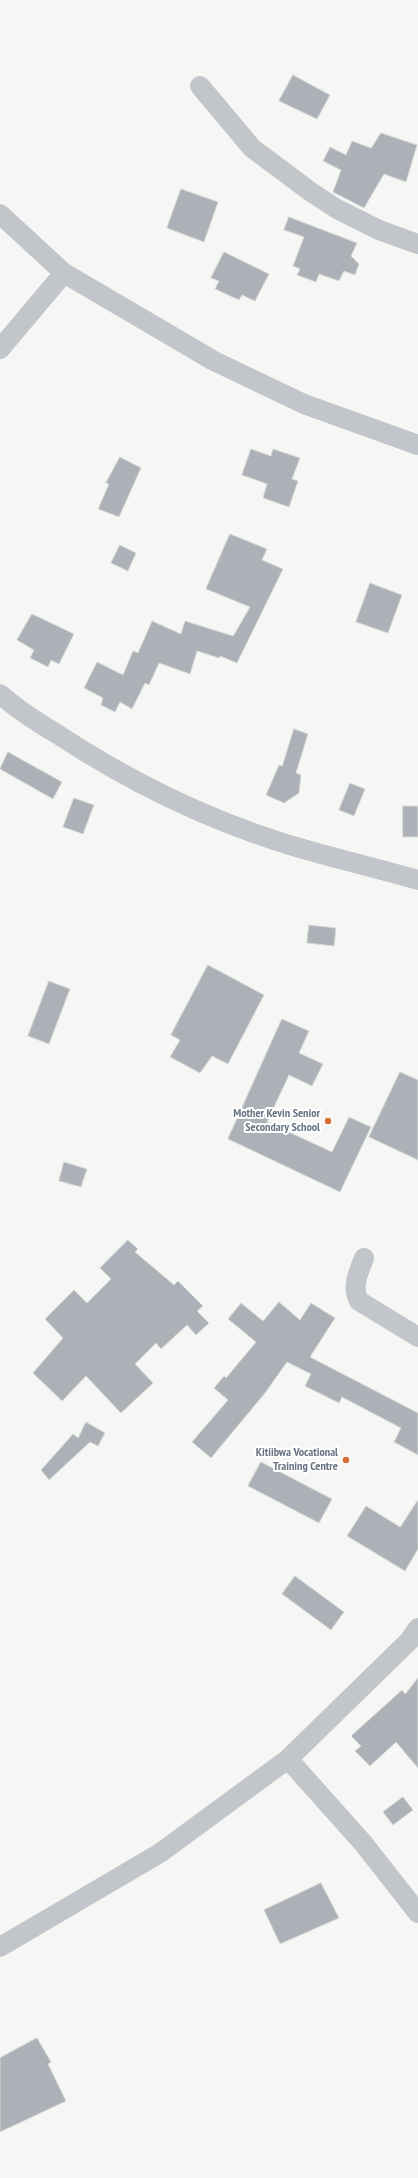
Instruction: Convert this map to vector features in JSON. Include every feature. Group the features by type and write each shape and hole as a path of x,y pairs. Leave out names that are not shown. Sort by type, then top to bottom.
{"street":[{"path":"200,86 252,148 311,192 337,209 379,230 418,244"},
{"path":"0,214 64,273 214,361 304,404 418,445"},
{"path":"0,349 64,273"},
{"path":"0,694 15,707 80,750 145,786 208,815 283,843 418,880"},
{"path":"364,1258 355,1285 355,1294 359,1300 418,1337"},
{"path":"0,1947 160,1853 288,1759 409,1641 418,1628"},
{"path":"288,1759 363,1843 418,1913"}],"building":[{"path":"293,75 330,95 317,119 279,101"},
{"path":"381,133 417,145 406,182 384,174 364,208 333,192 341,170 323,161 330,147 346,155 352,141 371,148"},
{"path":"181,189 218,202 204,242 167,228"},
{"path":"289,217 357,243 351,256 359,264 355,275 344,271 339,281 319,274 316,282 297,275 300,269 293,266 304,237 284,230"},
{"path":"224,252 269,274 255,301 242,295 239,300 215,289 219,281 211,278"},
{"path":"251,449 271,456 273,449 300,458 292,479 298,481 289,507 263,498 267,484 242,475"},
{"path":"120,457 141,468 119,517 98,509 109,484 106,483"},
{"path":"230,534 267,549 262,560 283,569 237,663 220,656 219,658 197,651 190,674 159,663 149,685 145,683 132,709 120,702 115,712 101,705 103,698 84,688 97,662 123,675 133,651 138,653 152,621 181,634 185,621 233,636 250,607 206,589"},
{"path":"120,545 136,553 128,571 111,563"},
{"path":"370,583 402,595 388,633 356,622"},
{"path":"32,614 74,634 59,664 51,660 48,667 30,658 34,650 17,640"},
{"path":"294,729 308,734 296,773 301,775 299,793 284,803 266,795 279,765 282,766"},
{"path":"8,752 62,782 53,799 0,769"},
{"path":"350,783 365,789 354,816 339,810"},
{"path":"74,798 94,805 83,834 63,827"},
{"path":"403,806 418,806 418,837 403,837"},
{"path":"309,925 336,928 334,946 307,943"},
{"path":"208,965 264,995 228,1064 212,1056 200,1073 170,1057 180,1040 171,1035"},
{"path":"49,981 70,989 49,1044 28,1036"},
{"path":"282,1019 309,1031 299,1053 323,1064 312,1086 289,1075 267,1122 332,1152 349,1117 371,1127 340,1192 228,1139"},
{"path":"400,1072 418,1080 418,1160 369,1137"},
{"path":"64,1162 87,1169 81,1187 59,1181"},
{"path":"128,1240 138,1249 135,1252 174,1285 178,1281 203,1306 197,1311 209,1323 196,1335 187,1325 161,1349 156,1343 135,1364 153,1383 121,1413 86,1376 62,1401 33,1373 63,1338 45,1319 74,1290 87,1303 111,1279 100,1268"},
{"path":"279,1302 300,1320 311,1303 335,1318 310,1357 418,1413 418,1455 394,1442 401,1428 342,1397 339,1403 305,1386 311,1374 287,1362 265,1393 211,1458 192,1442 228,1400 214,1388 224,1376 226,1378 256,1342 228,1319 241,1303 263,1321"},
{"path":"86,1422 105,1433 98,1446 90,1442 49,1480 41,1470 73,1434 78,1438"},
{"path":"261,1462 332,1499 319,1523 248,1486"},
{"path":"418,1500 418,1549 405,1571 347,1536 366,1506 400,1527"},
{"path":"295,1576 344,1612 331,1630 282,1594"},
{"path":"418,1678 418,1768 396,1742 370,1766 355,1751 361,1746 351,1736 402,1690 405,1694"},
{"path":"403,1797 413,1810 393,1825 383,1812"},
{"path":"321,1883 339,1918 280,1944 264,1910"},
{"path":"37,2038 51,2062 48,2064 66,2101 0,2132 0,2058"}],"place":[{"name":"Mother Kevin Senior Secondary School","path":"328,1121"},
{"name":"Kitiibwa Vocational Training Centre","path":"346,1460"}]}
